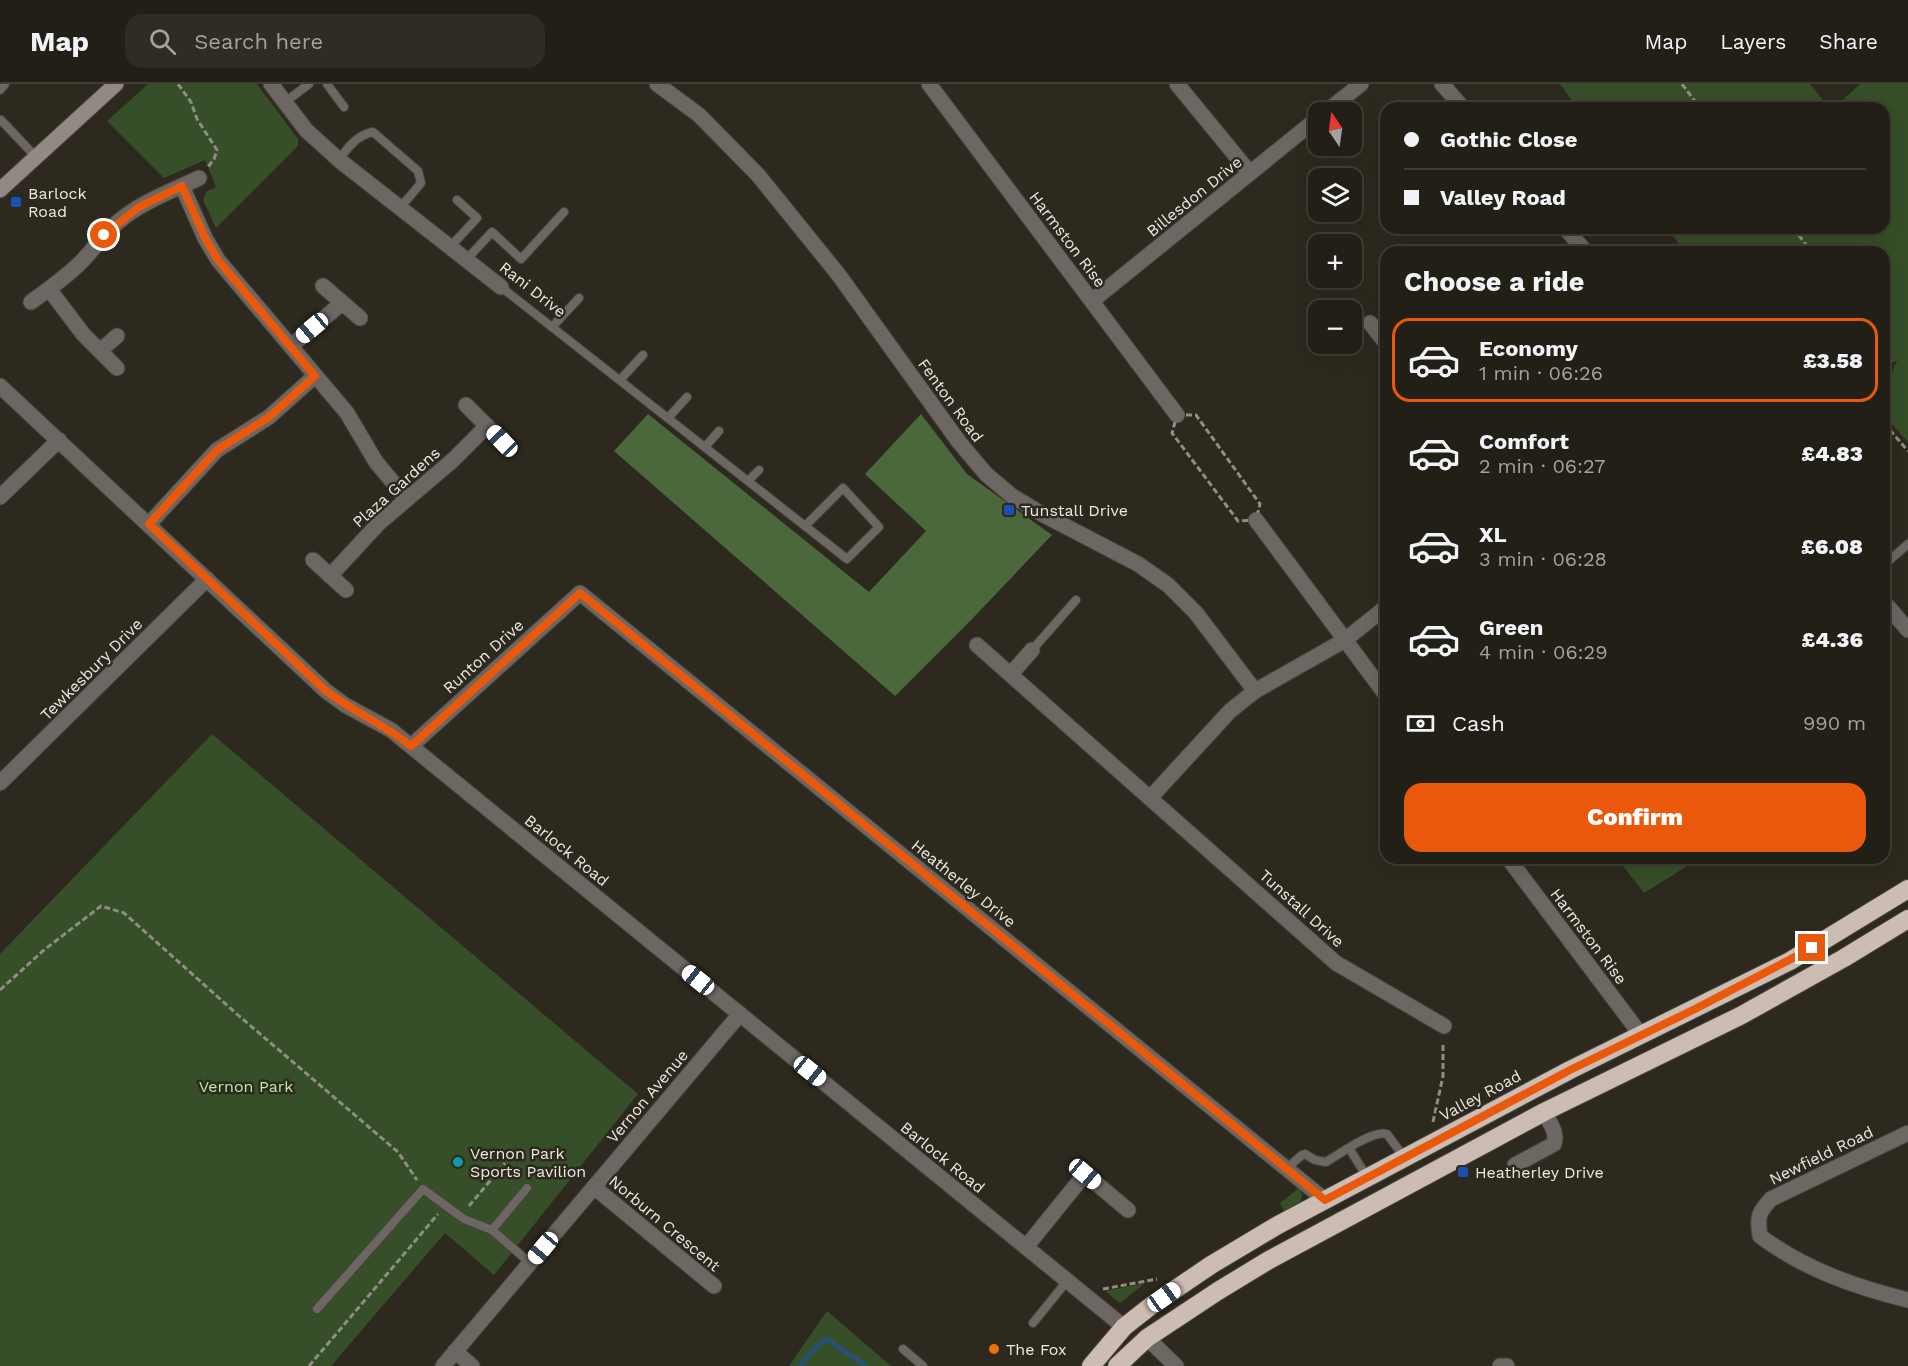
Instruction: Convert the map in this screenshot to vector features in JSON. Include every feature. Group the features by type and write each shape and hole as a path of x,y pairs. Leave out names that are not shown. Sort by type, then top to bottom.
{"highway":[{"name":"Valley Road","path":"1091,1366 1125,1327 1183,1282 1211,1264 1278,1225 1570,1070 1790,961 1908,890"},
{"path":"1117,1366 1147,1338 1269,1260 1544,1112 1740,1016 1908,919"}],"main road":[{"path":"0,190 116,84"}],"street":[{"name":"Rani Drive","path":"271,84 306,130 339,160 501,287"},
{"name":"Fenton Road","path":"657,84 699,115 758,174 838,274 958,442 986,474 1012,496 1138,564 1168,585 1196,613 1255,691"},
{"name":"Harmston Rise","path":"929,84 1177,415"},
{"path":"1178,84 1250,173"},
{"path":"1339,102 1362,84"},
{"path":"1443,84 1458,102"},
{"name":"Billesdon Drive","path":"1092,301 1308,126"},
{"path":"31,302 67,276 119,220 139,207 199,178"},
{"path":"182,186 205,238 218,260 347,413 376,462 407,499"},
{"path":"1570,234 1581,246"},
{"path":"323,286 360,318"},
{"path":"49,289 83,334 117,368"},
{"path":"291,346 342,303"},
{"path":"1370,323 1380,336"},
{"path":"100,351 117,336"},
{"path":"149,524 217,450 269,417 315,376"},
{"name":"Barlock Road","path":"0,386 326,691 345,705 392,730 1125,1327"},
{"path":"466,405 502,441"},
{"name":"Plaza Gardens","path":"330,576 380,523 487,426"},
{"path":"0,497 59,440"},
{"path":"1256,520 1380,686"},
{"path":"313,560 346,590"},
{"name":"Tewkesbury Drive","path":"0,783 207,579"},
{"name":"Runton Drive","path":"411,746 580,593"},
{"name":"Heatherley Drive","path":"580,593 1325,1200"},
{"path":"1890,609 1908,630"},
{"path":"1150,798 1230,711 1255,691 1345,640 1380,612"},
{"name":"Tunstall Drive","path":"977,645 1030,692 1070,717 1150,798 1336,963 1444,1026"},
{"path":"1011,674 1032,650"},
{"name":"Harmston Rise","path":"1513,864 1641,1035"},
{"name":"Vernon Avenue","path":"443,1366 740,1014"},
{"path":"1515,1165 1554,1144 1556,1137 1544,1112"},
{"name":"Newfield Road","path":"1908,1133 1771,1199 1761,1210 1758,1221 1760,1236 1775,1247 1821,1272 1869,1290 1908,1300"},
{"path":"1026,1247 1085,1174 1128,1210"},
{"name":"Norburn Crescent","path":"594,1187 714,1286"},
{"path":"1147,1338 1176,1366"},
{"path":"455,1351 472,1366"},
{"path":"1500,1366 1507,1366"}],"lane":[{"path":"0,90 4,84"},
{"path":"285,102 309,84"},
{"path":"327,84 344,107"},
{"path":"0,120 36,157"},
{"path":"339,160 348,147 364,134 373,132 418,171 421,183 400,208"},
{"path":"450,247 477,218 458,200"},
{"path":"466,260 492,232 521,258 564,212"},
{"name":"Rani Drive","path":"501,287 620,380 668,418 785,510 805,526 847,559 879,527 843,488 805,526"},
{"path":"552,327 579,298"},
{"path":"620,380 643,355"},
{"path":"668,418 687,397"},
{"path":"705,447 719,431"},
{"path":"748,481 759,470"},
{"path":"1890,560 1908,544"},
{"path":"1032,650 1076,600"},
{"path":"1287,1169 1305,1154 1315,1160 1326,1162 1383,1132 1404,1157"},
{"path":"1349,1148 1367,1177"},
{"path":"492,1230 527,1188"},
{"path":"317,1309 423,1189 460,1216 492,1230 530,1263"},
{"path":"1033,1323 1067,1281"},
{"path":"903,1349 923,1366"}],"path":[{"path":"178,84 191,102 197,119 218,150 199,178"},
{"path":"1682,84 1696,102"},
{"path":"1798,234 1807,246"},
{"path":"1177,415 1196,415 1260,504 1256,520 1238,521 1172,433 1177,415"},
{"path":"1890,430 1908,451"},
{"path":"0,990 44,950 101,906 123,913 398,1152 423,1189"},
{"path":"1433,1123 1443,1076 1444,1026"},
{"path":"460,1216 505,1163"},
{"path":"309,1366 445,1205"},
{"path":"1082,1293 1158,1279"}],"green space":[{"path":"148,84 257,84 298,139 298,146 216,228 203,200 206,192 216,187 205,160 164,178 107,121"},
{"path":"1560,84 1810,84 1824,102 1574,102"},
{"path":"1860,84 1908,84 1908,442 1890,422 1890,376 1897,360 1890,364 1890,246 1680,246 1672,234 1890,234 1890,102 1840,102"},
{"path":"648,414 869,592 926,531 865,474 921,414 967,474 1052,535 895,696 614,451"},
{"name":"Vernon Park","path":"212,734 638,1094 494,1275 445,1233 331,1366 0,1366 0,954"},
{"path":"1622,864 1690,864 1644,893"},
{"path":"1299,1188 1302,1196 1300,1202 1284,1211 1280,1203"},
{"path":"1145,1283 1120,1303 1105,1291 1106,1291"},
{"path":"827,1311 891,1366 789,1366"}],"waterway":[{"path":"800,1366 813,1350 827,1339 866,1366"}],"place":[{"name":"Barlock Road","path":"16,202"},
{"name":"Tunstall Drive","path":"1009,510"},
{"name":"Vernon Park Sports Pavilion","path":"458,1162"},
{"name":"Heatherley Drive","path":"1463,1172"},
{"name":"The Fox","path":"994,1349"}],"route":[{"path":"104,235 119,220 139,207 182,186 205,238 218,260 315,376 269,417 217,450 149,524 326,691 345,705 392,730 411,746 580,593 1325,1200 1570,1070 1695,1009 1812,948"}]}
